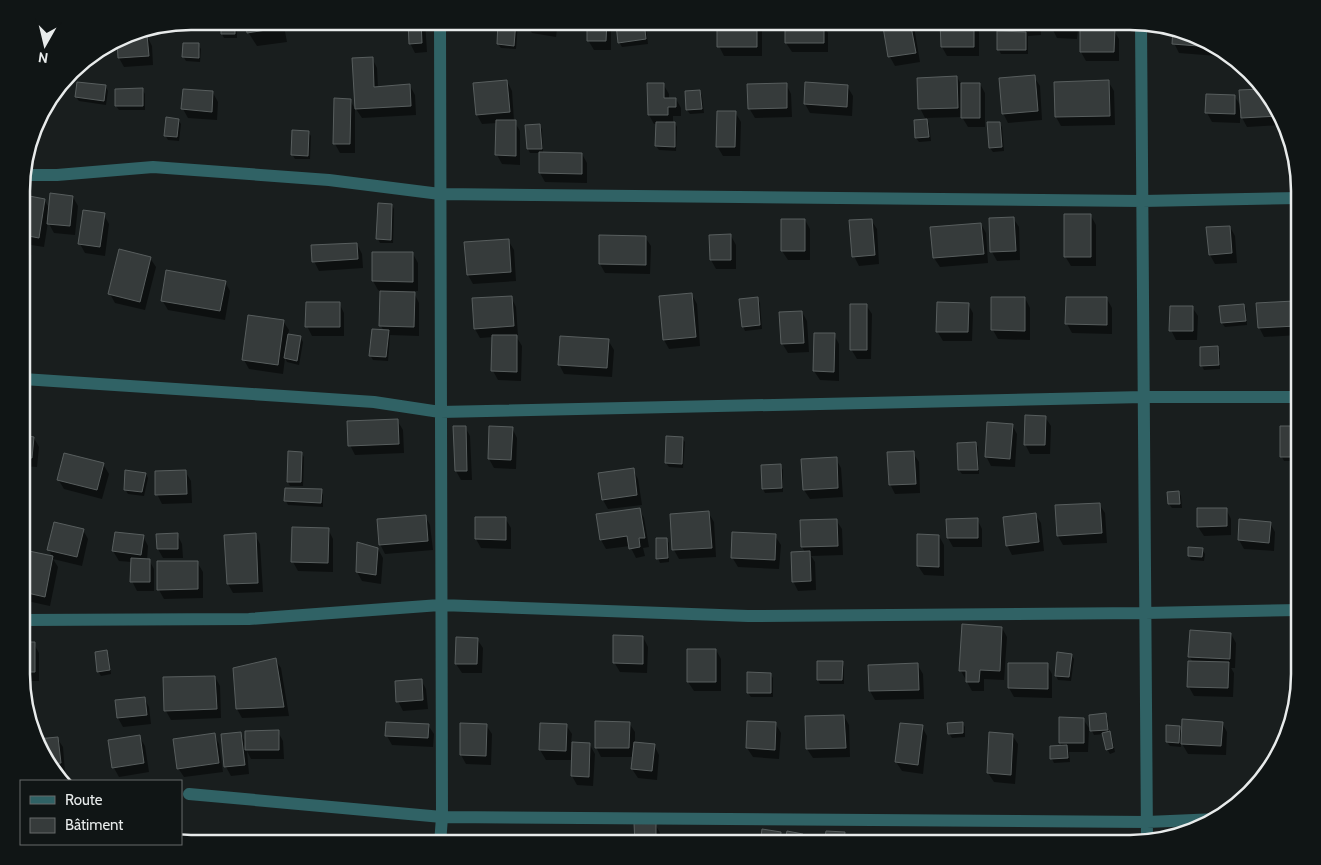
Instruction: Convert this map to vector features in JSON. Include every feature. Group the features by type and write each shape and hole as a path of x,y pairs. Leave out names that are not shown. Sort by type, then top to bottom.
{"street":[{"path":"440,30 441,835"},
{"path":"1141,31 1147,834"},
{"path":"31,175 57,175 153,167 330,180 440,194 1142,201 1291,198"},
{"path":"30,379 374,402 440,412 1144,397 1291,397"},
{"path":"30,620 249,619 440,605 748,616 1291,610"},
{"path":"189,794 442,817 1147,822 1198,820"}],"building":[{"path":"221,30 235,30 235,34 221,34"},
{"path":"246,30 266,30 247,33"},
{"path":"408,30 421,30 422,43 409,44"},
{"path":"498,30 515,30 514,46 497,44"},
{"path":"587,30 607,30 606,41 587,41"},
{"path":"617,30 645,30 646,39 618,43"},
{"path":"717,30 757,30 757,47 717,47"},
{"path":"785,30 824,30 824,43 785,43"},
{"path":"884,30 912,30 916,53 888,57"},
{"path":"940,30 974,30 974,47 941,47"},
{"path":"1080,30 1115,30 1114,52 1080,52"},
{"path":"997,31 1026,32 1026,50 997,50"},
{"path":"1173,35 1199,46 1172,44"},
{"path":"147,36 149,56 118,58 117,48"},
{"path":"183,43 199,43 199,58 182,57"},
{"path":"373,57 374,87 410,84 411,106 355,109 352,58"},
{"path":"1035,75 1038,111 1002,114 999,78"},
{"path":"957,76 958,108 918,109 917,78"},
{"path":"507,80 510,112 476,115 473,83"},
{"path":"1109,80 1110,116 1055,117 1054,82"},
{"path":"77,82 106,85 104,101 75,97"},
{"path":"805,82 848,85 847,107 804,104"},
{"path":"647,83 664,83 664,98 676,98 676,107 668,107 668,115 648,115"},
{"path":"787,83 787,108 748,109 747,84"},
{"path":"961,83 980,83 980,118 961,118"},
{"path":"143,88 143,106 115,106 115,89"},
{"path":"183,89 213,91 212,112 181,109"},
{"path":"1255,89 1272,116 1241,118 1239,90"},
{"path":"700,90 702,109 686,110 685,91"},
{"path":"1206,94 1235,95 1235,114 1205,113"},
{"path":"334,98 351,99 350,144 333,144"},
{"path":"717,111 736,111 735,147 716,147"},
{"path":"166,117 179,119 177,137 164,136"},
{"path":"927,119 929,137 915,138 914,120"},
{"path":"496,120 516,120 516,156 495,155"},
{"path":"656,122 675,122 675,147 655,146"},
{"path":"987,122 1000,122 1002,147 989,148"},
{"path":"540,124 542,149 527,149 525,125"},
{"path":"292,130 309,131 308,156 291,155"},
{"path":"539,152 582,153 582,174 539,173"},
{"path":"50,193 73,196 70,226 47,224"},
{"path":"30,196 45,199 39,238 30,236"},
{"path":"378,203 392,204 391,240 376,239"},
{"path":"83,210 105,213 100,247 78,244"},
{"path":"1064,214 1091,214 1091,257 1064,257"},
{"path":"1014,217 1016,251 990,252 989,218"},
{"path":"781,219 805,219 805,251 781,251"},
{"path":"872,219 875,255 852,257 849,220"},
{"path":"981,223 984,254 933,258 930,227"},
{"path":"1230,226 1232,253 1209,255 1206,227"},
{"path":"731,234 731,260 710,260 709,235"},
{"path":"599,235 646,236 646,265 599,264"},
{"path":"509,239 511,272 467,275 464,242"},
{"path":"357,243 358,259 312,262 311,245"},
{"path":"119,249 151,257 140,302 108,294"},
{"path":"372,252 413,252 413,282 372,281"},
{"path":"166,270 226,281 220,311 161,301"},
{"path":"380,291 415,292 414,327 379,326"},
{"path":"692,293 696,337 663,340 659,296"},
{"path":"512,296 514,326 474,329 472,298"},
{"path":"758,297 760,325 742,327 739,299"},
{"path":"991,297 1025,297 1025,331 991,330"},
{"path":"1066,297 1107,297 1107,325 1065,324"},
{"path":"1291,301 1291,326 1258,328 1256,303"},
{"path":"306,302 340,302 340,327 305,327"},
{"path":"937,302 969,303 968,332 936,332"},
{"path":"850,304 867,304 867,350 850,350"},
{"path":"1244,304 1246,321 1221,323 1219,306"},
{"path":"1170,306 1193,306 1193,331 1169,331"},
{"path":"802,311 804,343 781,344 779,312"},
{"path":"248,315 284,320 278,365 242,360"},
{"path":"372,329 389,330 386,357 369,356"},
{"path":"814,333 835,333 834,372 813,371"},
{"path":"288,334 301,336 297,361 284,358"},
{"path":"492,335 517,335 517,372 491,371"},
{"path":"560,336 609,339 607,368 558,365"},
{"path":"1218,346 1219,365 1200,366 1200,347"},
{"path":"1025,415 1046,416 1045,445 1024,445"},
{"path":"398,419 399,444 348,446 347,421"},
{"path":"987,422 1013,424 1010,459 985,457"},
{"path":"453,426 466,426 467,471 455,471"},
{"path":"489,426 513,427 511,460 488,459"},
{"path":"1280,426 1291,426 1291,457 1280,457"},
{"path":"30,436 34,437 32,458 30,458"},
{"path":"666,436 683,437 682,464 665,463"},
{"path":"976,442 978,470 958,470 957,443"},
{"path":"288,451 302,452 301,482 287,482"},
{"path":"914,451 916,484 889,485 887,452"},
{"path":"64,453 104,463 97,490 57,480"},
{"path":"837,457 838,488 803,490 801,459"},
{"path":"781,464 782,488 762,489 761,465"},
{"path":"634,468 637,495 602,500 598,473"},
{"path":"125,470 146,473 142,492 124,490"},
{"path":"186,470 187,494 155,495 155,471"},
{"path":"285,488 322,489 321,503 284,501"},
{"path":"1179,491 1180,504 1168,504 1167,492"},
{"path":"1100,503 1102,533 1057,536 1055,505"},
{"path":"640,508 645,538 639,538 640,547 629,549 627,536 600,540 596,514"},
{"path":"1197,508 1227,508 1227,526 1197,527"},
{"path":"709,511 712,548 672,550 670,514"},
{"path":"1036,513 1039,542 1006,546 1003,517"},
{"path":"426,515 428,541 379,545 377,519"},
{"path":"475,517 506,517 506,540 475,539"},
{"path":"978,518 978,538 947,538 946,519"},
{"path":"837,519 838,546 801,547 800,520"},
{"path":"1239,519 1271,522 1269,543 1238,540"},
{"path":"54,522 84,529 77,557 47,550"},
{"path":"292,527 329,528 328,563 291,562"},
{"path":"115,532 144,535 141,555 112,551"},
{"path":"732,532 776,534 775,560 731,558"},
{"path":"178,533 178,549 157,549 156,534"},
{"path":"256,533 258,583 227,584 224,535"},
{"path":"917,534 939,535 939,567 917,566"},
{"path":"656,538 667,538 668,558 656,559"},
{"path":"357,542 378,548 376,575 356,572"},
{"path":"1188,547 1203,548 1202,557 1188,556"},
{"path":"30,551 53,556 45,597 30,594"},
{"path":"810,551 811,581 792,582 791,552"},
{"path":"131,558 150,559 150,582 130,582"},
{"path":"157,561 198,561 198,589 157,590"},
{"path":"962,624 1002,627 1000,671 980,670 979,682 966,682 966,671 959,671"},
{"path":"1190,630 1231,633 1230,659 1188,657"},
{"path":"613,635 643,636 643,664 613,663"},
{"path":"456,637 478,638 477,664 455,664"},
{"path":"30,642 35,642 35,672 30,672"},
{"path":"687,649 716,649 716,682 687,682"},
{"path":"107,650 110,670 97,672 95,652"},
{"path":"1057,652 1072,654 1069,677 1055,676"},
{"path":"276,658 284,707 236,709 233,668"},
{"path":"817,661 843,661 842,680 817,680"},
{"path":"1188,661 1229,662 1228,688 1187,687"},
{"path":"918,663 919,690 869,691 868,665"},
{"path":"1008,663 1048,663 1048,689 1008,688"},
{"path":"747,672 771,673 771,693 747,693"},
{"path":"215,676 217,709 164,711 163,677"},
{"path":"422,679 423,700 396,702 395,681"},
{"path":"145,697 147,715 117,718 115,700"},
{"path":"1106,713 1108,730 1090,731 1089,715"},
{"path":"844,715 846,748 806,749 805,716"},
{"path":"1059,717 1084,718 1084,743 1059,743"},
{"path":"1182,719 1223,722 1221,746 1181,744"},
{"path":"595,721 630,722 629,748 595,748"},
{"path":"747,721 776,722 775,750 746,748"},
{"path":"386,722 429,724 428,738 385,736"},
{"path":"963,722 963,733 948,734 947,723"},
{"path":"460,723 487,724 486,756 460,755"},
{"path":"540,723 567,724 566,751 539,750"},
{"path":"900,723 923,725 918,765 895,762"},
{"path":"1166,725 1180,726 1179,743 1166,742"},
{"path":"279,730 279,750 245,750 245,731"},
{"path":"1110,731 1113,748 1106,750 1102,733"},
{"path":"241,732 245,765 224,767 221,734"},
{"path":"989,732 1013,734 1011,775 987,773"},
{"path":"215,733 219,763 177,769 173,739"},
{"path":"140,735 144,763 112,768 108,740"},
{"path":"58,737 61,763 58,763 43,738"},
{"path":"572,742 590,743 589,777 571,776"},
{"path":"634,742 655,744 652,771 631,769"},
{"path":"1067,745 1068,758 1050,759 1050,746"},
{"path":"634,823 656,823 656,835 635,835"},
{"path":"762,829 781,832 781,835 761,835"},
{"path":"787,831 803,834 803,835 786,835"},
{"path":"826,831 845,832 845,835 825,835"}]}
